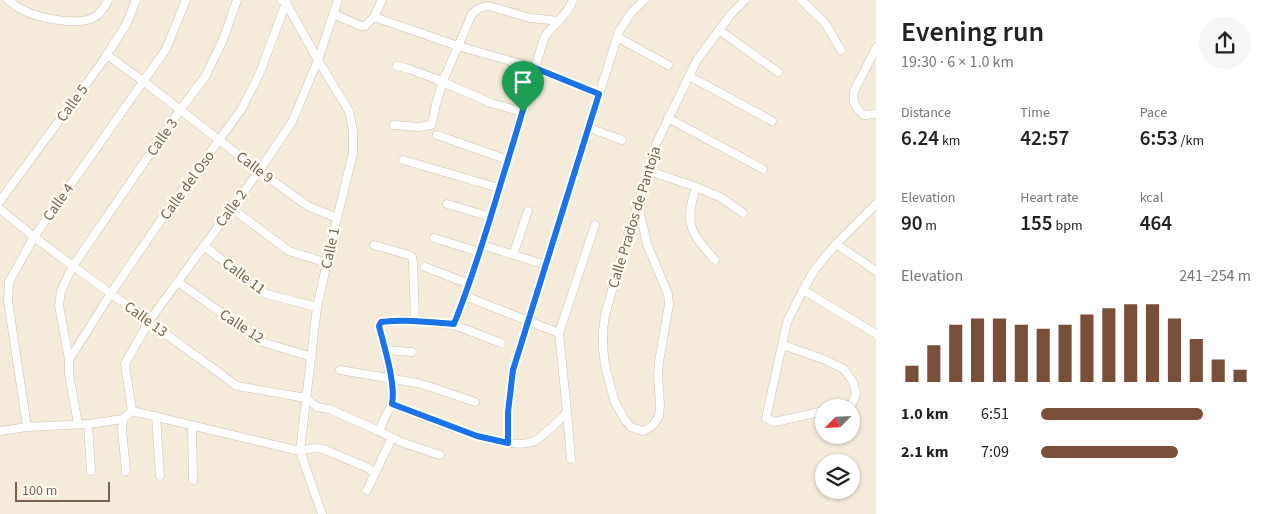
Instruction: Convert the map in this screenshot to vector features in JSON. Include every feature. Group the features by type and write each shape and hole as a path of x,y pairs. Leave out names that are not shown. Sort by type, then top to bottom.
{"street":[{"path":"8,0 20,9 45,18 62,20 93,18 103,10 108,0"},
{"name":"Calle 5","path":"0,201 107,55 126,23 136,0"},
{"name":"Calle 4","path":"27,426 8,301 9,282 34,237 166,49 186,0"},
{"name":"Calle 3","path":"78,424 59,306 61,291 73,266 180,110 205,77 237,0"},
{"name":"Calle 2","path":"132,411 125,364 149,321 259,171 292,122 318,60 338,0"},
{"path":"333,14 360,26 365,26 374,17 382,0"},
{"path":"454,324 470,284 544,38 549,30 567,12 573,0"},
{"path":"508,443 508,412 513,370 528,321 619,31 631,13 644,0"},
{"name":"Calle Prados de Pantoja","path":"638,204 647,244 668,294 669,304 659,362 659,416 654,424 643,431 631,427 614,400 605,365 603,348 605,315 626,237 649,171 656,144 697,60 731,14 745,0"},
{"path":"801,0 825,23 841,50"},
{"name":"Calle 1","path":"285,1 349,111 353,131 353,153 317,307 300,452 322,514"},
{"name":"Calle del Oso","path":"69,360 111,293 241,110 260,76 285,1"},
{"path":"394,125 414,127 431,125 434,120 436,104 443,81 473,12 489,6 530,18 558,21"},
{"path":"374,17 458,46 535,68 599,94"},
{"path":"719,30 778,72"},
{"path":"617,37 668,65"},
{"path":"876,48 852,98 853,104 864,115 876,114"},
{"name":"Calle 9","path":"107,55 308,206 337,218"},
{"path":"397,66 443,81 478,98 523,112"},
{"path":"689,76 772,120"},
{"path":"668,118 763,169"},
{"path":"589,128 622,140"},
{"path":"437,135 508,160"},
{"path":"403,160 499,188"},
{"path":"649,171 696,187 720,198 743,213"},
{"path":"696,187 691,202 690,224 694,234 715,260"},
{"path":"447,204 491,217"},
{"path":"815,413 775,422 766,418 787,322 815,269 836,244 875,206"},
{"path":"231,208 289,251 328,263"},
{"name":"Calle 13","path":"0,209 34,237 237,386 306,398 317,406 329,409 392,438 440,455"},
{"path":"512,255 528,211"},
{"path":"571,459 559,332 595,225"},
{"path":"434,238 512,255 546,266"},
{"path":"836,244 876,271"},
{"path":"374,245 409,254 412,258 415,320"},
{"name":"Calle 11","path":"204,246 266,294 317,307"},
{"path":"425,267 470,284"},
{"name":"Calle 12","path":"178,282 262,342 312,357"},
{"path":"803,290 876,334"},
{"path":"465,296 559,332"},
{"path":"379,431 392,404 393,392 379,323 415,320 454,324 501,343"},
{"path":"782,345 823,359 844,369 853,382 856,394 854,399"},
{"path":"385,350 412,352"},
{"path":"340,370 425,385 475,402"},
{"path":"392,404 477,436 522,444 533,442 567,412"},
{"path":"0,431 27,426 88,424 123,419 132,411 300,452 310,448 323,449 366,467 375,473"},
{"path":"156,416 160,476"},
{"path":"123,419 122,430 126,471"},
{"path":"88,424 91,472"},
{"path":"192,426 194,480"},
{"path":"367,490 392,438"}],"shaded area":[{"path":"0,0 876,0 876,514 0,514"}],"route":[{"path":"535,68 599,94 513,370 508,412 508,443 477,436 392,404 391,379 379,323 415,320 454,324 470,284 523,112 535,68"}]}
